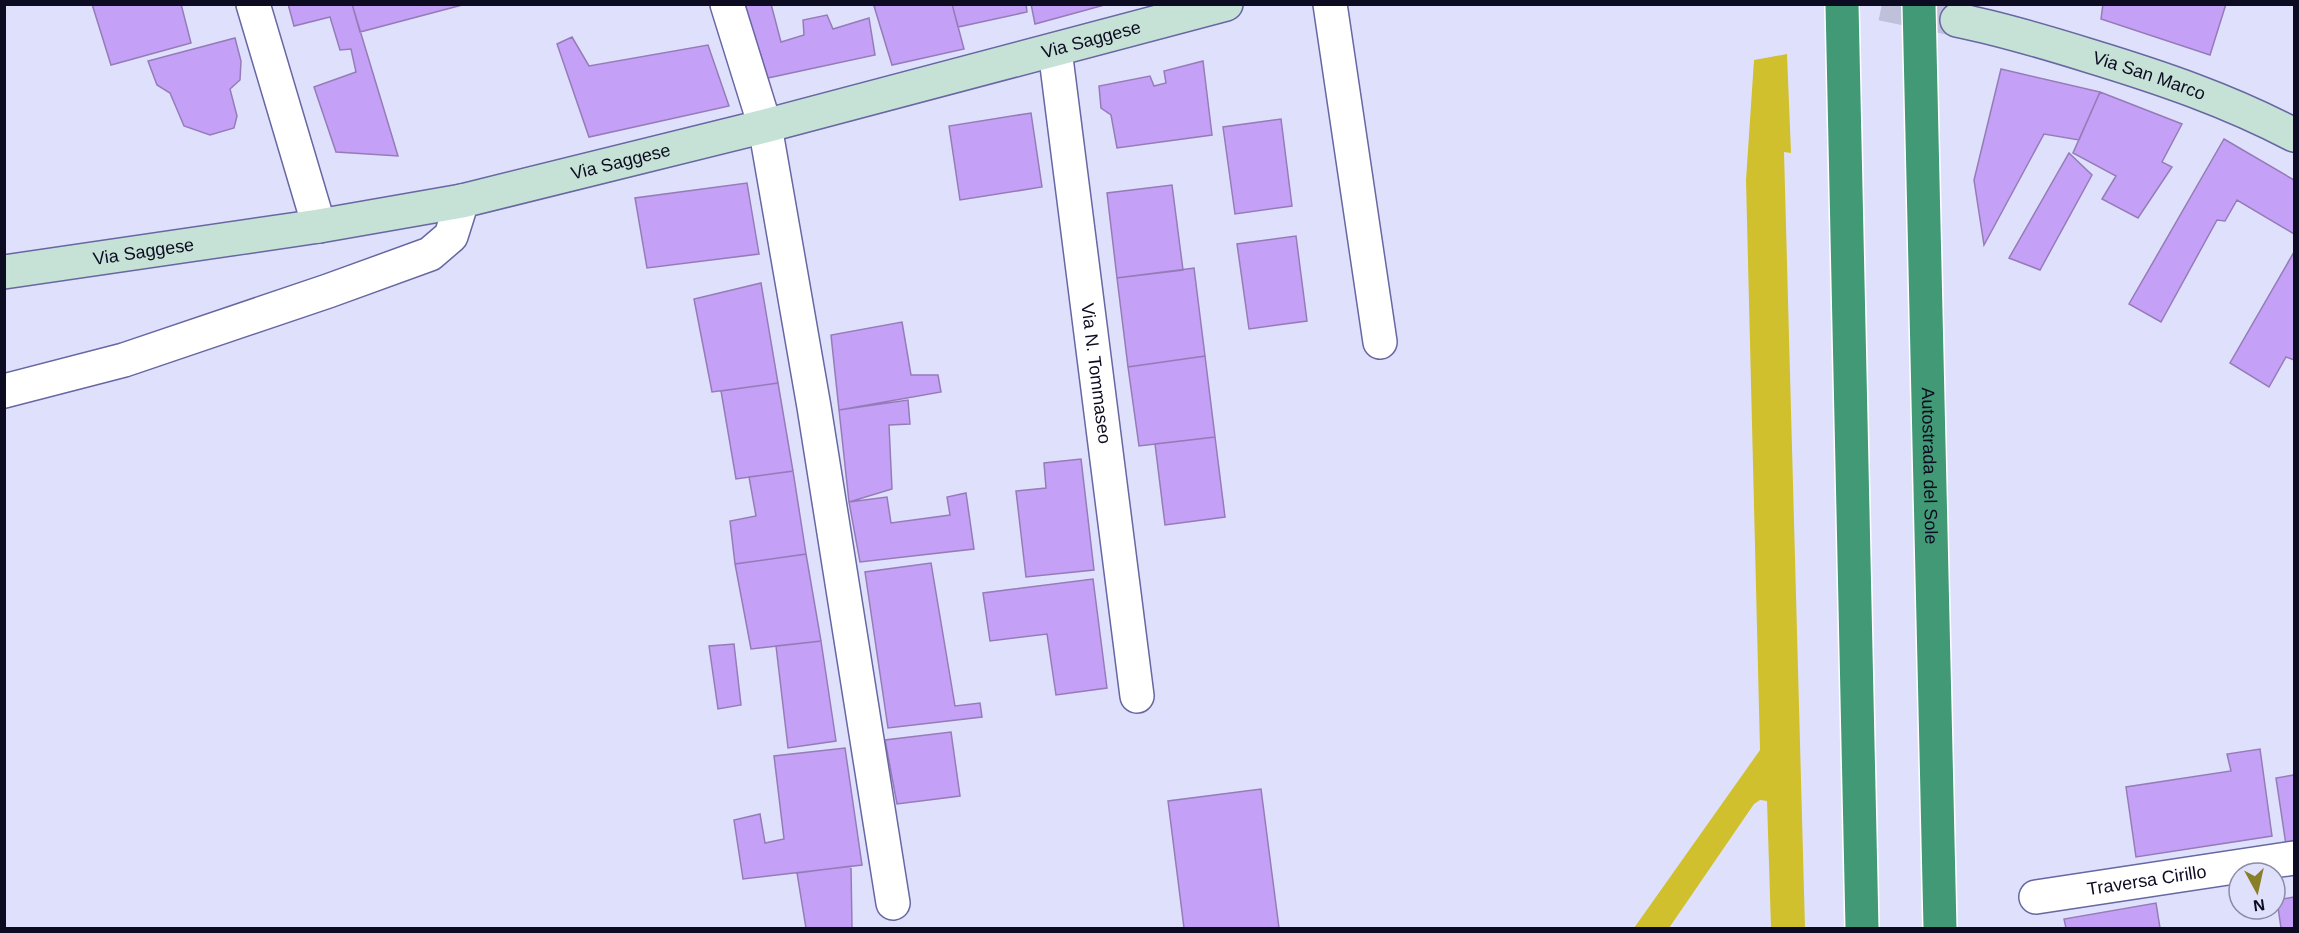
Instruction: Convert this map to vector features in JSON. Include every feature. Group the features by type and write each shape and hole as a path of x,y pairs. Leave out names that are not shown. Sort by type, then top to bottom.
{"highway":[{"path":"1842,4 1862,928"},
{"name":"Autostrada del Sole","path":"1919,4 1940,928"}],"main road":[{"name":"Via Saggese","path":"4,272 319,226 462,201 765,126 1226,4"},
{"name":"Via San Marco","path":"1957,20 2007,16 2249,111 2295,135"}],"street":[{"path":"253,4 319,226"},
{"path":"727,4 765,126 816,419 893,903"},
{"path":"1330,4 1380,342"},
{"name":"Via N. Tommaseo","path":"1055,50 1137,696"},
{"path":"4,391 124,360 430,254 451,236 462,201"},
{"path":"4,252 36,268"},
{"name":"Traversa Cirillo","path":"2036,897 2295,858"}],"shaded area":[{"path":"1787,54 1791,153 1784,152 1805,928 1771,928 1767,801 1760,800 1754,804 1669,928 1634,928 1760,750 1746,180 1754,60"}],"building":[{"path":"92,4 181,4 191,43 111,65"},
{"path":"288,4 352,4 398,156 336,152 314,87 356,72 351,49 340,50 330,17 294,26"},
{"path":"352,4 466,4 360,32"},
{"path":"741,4 771,4 781,42 804,35 803,20 827,15 833,29 869,18 875,55 763,79"},
{"path":"881,4 952,4 964,49 892,65 874,6"},
{"path":"952,4 1026,4 1027,12 958,27"},
{"path":"1031,4 1108,4 1035,24"},
{"path":"2103,4 2226,4 2210,55 2101,19"},
{"path":"572,37 589,66 708,45 729,106 589,137 557,44"},
{"path":"235,38 241,61 240,80 230,89 237,116 234,128 210,135 184,126 170,93 157,85 148,61"},
{"path":"1203,61 1212,135 1117,148 1111,115 1101,108 1099,86 1150,76 1154,86 1166,83 1164,71"},
{"path":"2001,69 2100,92 2079,140 2044,134 1984,245 1974,180"},
{"path":"2100,92 2182,124 2162,162 2172,167 2138,218 2102,199 2116,176 2073,153"},
{"path":"1031,113 1042,187 960,200 949,126"},
{"path":"1281,119 1292,206 1235,214 1223,127"},
{"path":"2224,139 2294,180 2294,234 2237,200 2225,221 2217,220 2161,322 2129,304"},
{"path":"2069,153 2092,175 2040,270 2009,258"},
{"path":"747,183 759,254 647,268 635,198"},
{"path":"1172,185 1183,270 1117,278 1107,193"},
{"path":"1296,236 1307,321 1249,329 1237,244"},
{"path":"2294,252 2294,360 2286,357 2269,387 2230,363"},
{"path":"1194,268 1205,356 1128,367 1117,278"},
{"path":"761,283 778,383 712,392 694,299"},
{"path":"902,322 911,375 938,375 941,392 839,410 831,335"},
{"path":"1205,356 1215,437 1139,446 1128,367"},
{"path":"778,383 793,471 736,479 721,391"},
{"path":"908,400 910,424 889,425 892,489 849,502 839,410"},
{"path":"1215,437 1225,517 1165,525 1155,444"},
{"path":"1081,459 1094,570 1026,577 1016,491 1046,488 1044,463"},
{"path":"793,471 806,554 735,564 730,521 756,516 749,477"},
{"path":"966,493 974,549 860,562 849,502 887,497 891,523 950,515 947,497"},
{"path":"806,554 821,641 751,649 735,564"},
{"path":"931,563 955,706 980,703 982,717 888,728 865,572"},
{"path":"1093,579 1107,688 1056,695 1047,634 990,641 983,593"},
{"path":"821,641 836,741 788,748 776,646"},
{"path":"734,644 741,705 718,709 709,646"},
{"path":"951,732 960,796 897,804 885,740"},
{"path":"845,748 862,865 743,879 734,820 760,814 765,843 784,839 774,756"},
{"path":"2260,749 2272,836 2136,857 2126,787 2231,771 2227,754"},
{"path":"2294,775 2294,844 2286,845 2276,778"},
{"path":"1261,789 1279,928 1184,928 1168,801"},
{"path":"851,866 852,928 806,928 797,873"},
{"path":"2294,897 2294,928 2281,928 2280,921 2287,921 2287,898"},
{"path":"2156,903 2160,928 2066,928 2064,919"}],"tunnel":[{"path":"1882,4 1957,20"}]}
